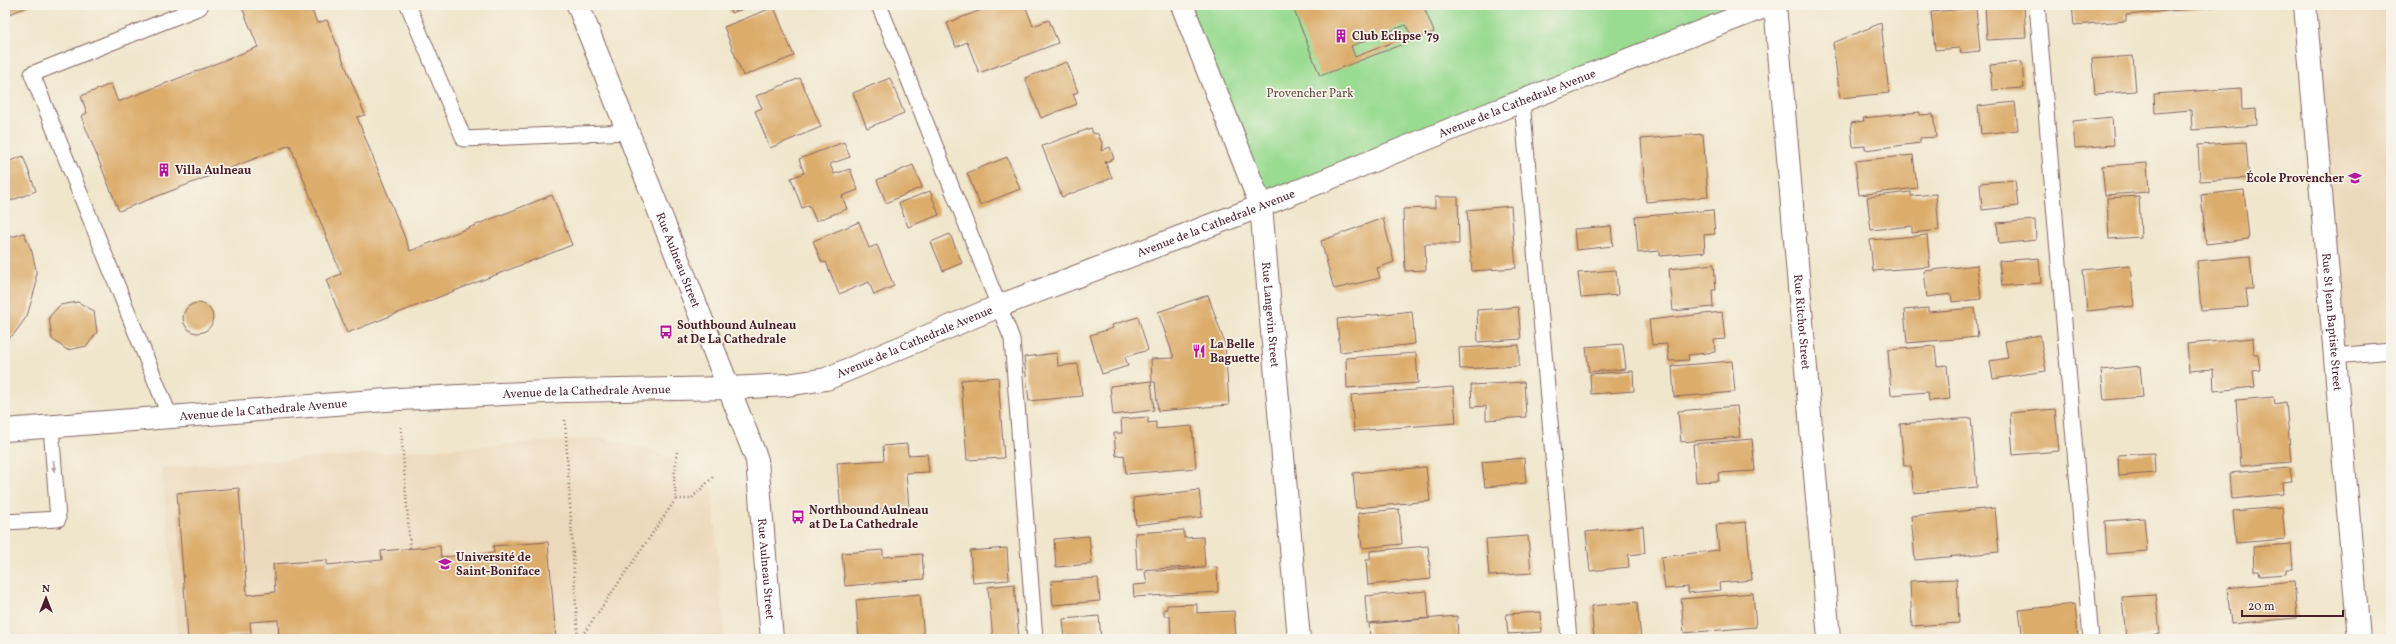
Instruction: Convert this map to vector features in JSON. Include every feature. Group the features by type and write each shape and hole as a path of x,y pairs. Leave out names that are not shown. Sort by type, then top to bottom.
{"street":[{"name":"Rue Aulneau Street","path":"578,5 730,388 757,460 772,639"},
{"name":"Rue Langevin Street","path":"1182,5 1261,206 1299,639"},
{"name":"Rue St Jean Baptiste Street","path":"2305,5 2359,639"},
{"name":"Avenue de la Cathedrale Avenue","path":"5,430 399,399 564,391 730,388 787,385 826,379 999,306 1261,206 1522,101 1768,6"},
{"name":"Rue Ritchot Street","path":"1768,6 1829,639"}],"lane":[{"path":"408,5 464,139 628,132"},
{"path":"879,5 1012,339 1035,639"},
{"path":"2037,5 2091,639"},
{"path":"170,417 32,74 200,7"},
{"path":"1522,101 1569,639"},
{"path":"2335,356 2391,351"},
{"path":"5,522 58,519 51,427"}],"path":[{"path":"564,391 579,639"},
{"path":"399,399 410,548"},
{"path":"579,639 676,499 674,478 677,452"},
{"path":"676,499 691,499 713,477"}],"shaded area":[{"name":"École Provencher","path":"2305,5 2391,5 2391,351 2335,356"},
{"name":"Université de Saint-Boniface","path":"601,438 654,451 704,476 712,488 725,639 178,639 162,468"}],"green space":[{"name":"Provencher Park","path":"1182,5 1769,5 1261,206"}],"building":[{"path":"5,5 32,5 5,16"},
{"name":"Villa Aulneau","path":"241,5 310,5 317,23 327,20 365,115 357,117 410,251 552,195 572,245 347,333 326,280 341,274 290,145 119,211 81,116 87,113 81,96 111,84 118,102 258,47"},
{"path":"727,5 749,5 750,7 731,13"},
{"path":"994,5 1025,5 1033,26 1049,20 1058,43 979,73 967,42 956,47 947,23"},
{"name":"Club Eclipse ’79","path":"1292,5 1423,5 1434,32 1320,76","holes":["1406,25 1411,35 1355,57 1351,46"]},
{"path":"1985,5 2024,5 2026,38 1987,40"},
{"path":"2072,5 2223,6 2126,15 2126,21 2074,25"},
{"path":"774,7 794,56 743,76 724,27"},
{"path":"1976,8 1980,51 1961,53 1960,48 1935,50 1931,12"},
{"path":"1881,23 1889,93 1840,98 1833,43"},
{"path":"2133,56 2136,91 2095,94 2092,59"},
{"path":"1067,62 1078,92 1073,94 1077,104 1041,118 1025,78"},
{"path":"2022,62 2024,88 1992,90 1990,65"},
{"path":"800,78 821,127 770,148 755,111 762,108 756,96"},
{"path":"890,78 904,113 867,128 853,93"},
{"path":"2241,88 2242,110 2256,109 2257,125 2192,130 2191,110 2155,113 2154,94"},
{"path":"2015,102 2018,130 1981,134 1978,106"},
{"path":"1920,112 1920,115 1933,114 1936,137 1920,138 1920,143 1865,150 1865,146 1853,147 1851,123 1864,121 1863,118"},
{"path":"2112,117 2114,145 2075,148 2073,121"},
{"path":"1091,128 1093,133 1098,134 1102,143 1101,151 1110,147 1114,159 1105,162 1112,178 1062,197 1042,146"},
{"path":"1703,134 1708,197 1646,202 1641,139"},
{"path":"844,142 850,157 830,164 834,174 850,169 858,190 842,196 847,209 816,221 809,205 802,208 791,178 804,173 799,159"},
{"path":"2246,142 2249,178 2200,181 2198,145"},
{"path":"1913,155 1917,188 1859,195 1855,161"},
{"path":"23,156 36,191 5,203 5,163"},
{"path":"1007,157 1020,189 980,205 967,173"},
{"path":"2147,163 2149,192 2105,195 2102,166"},
{"path":"913,165 922,187 886,203 877,180"},
{"path":"2015,180 2018,206 1982,210 1980,183"},
{"path":"2244,190 2249,239 2206,244 2201,195"},
{"path":"930,191 939,215 908,227 899,203"},
{"path":"1911,192 1911,196 1936,194 1939,230 1912,233 1912,226 1871,230 1867,197"},
{"path":"2139,196 2141,237 2109,239 2107,198"},
{"path":"1435,197 1458,197 1459,244 1425,244 1426,270 1405,271 1403,209 1435,208"},
{"path":"1511,206 1516,268 1472,271 1467,210"},
{"path":"1713,210 1715,234 1704,235 1705,252 1660,256 1660,251 1638,253 1635,217"},
{"path":"1383,218 1394,262 1377,268 1380,278 1334,289 1321,241"},
{"path":"2035,220 2036,240 1999,244 1997,223"},
{"path":"859,222 869,248 877,245 894,286 874,295 869,282 839,294 826,262 822,263 813,241"},
{"path":"1611,226 1613,246 1576,250 1574,229"},
{"path":"24,233 32,252 36,270 36,285 27,316 14,334 5,341 5,239"},
{"path":"950,234 962,263 943,271 931,242"},
{"path":"1927,235 1930,267 1873,271 1870,240"},
{"path":"2250,256 2253,289 2246,289 2248,307 2201,310 2197,261"},
{"path":"2039,258 2041,283 2002,286 1999,261"},
{"path":"1714,264 1716,290 1712,290 1713,307 1673,311 1669,269"},
{"path":"1977,265 1981,299 1952,302 1951,294 1927,297 1924,271"},
{"path":"2130,265 2134,306 2087,311 2083,270"},
{"path":"1616,270 1618,295 1581,298 1578,273"},
{"name":"La Belle Baguette","path":"1208,295 1225,344 1229,405 1158,411 1155,382 1152,382 1151,359 1174,358 1158,312"},
{"path":"78,302 94,311 97,332 87,346 67,350 52,339 49,317 60,305"},
{"path":"198,303 209,307 213,318 209,329 198,333 187,329 183,318 187,307"},
{"path":"1518,307 1521,339 1478,342 1477,310"},
{"path":"1928,308 1928,312 1975,308 1978,337 1907,343 1904,310"},
{"path":"1412,311 1415,344 1340,352 1337,319"},
{"path":"1722,312 1725,339 1714,340 1715,352 1688,355 1689,360 1669,361 1667,344 1652,345 1649,320"},
{"path":"1138,317 1148,350 1125,357 1128,366 1102,374 1090,335 1113,328 1112,325"},
{"path":"2040,335 2046,371 1993,379 1990,361 2008,358 2005,341"},
{"path":"2253,338 2254,355 2258,355 2260,370 2253,371 2255,387 2214,391 2213,369 2189,371 2187,344"},
{"path":"1623,344 1626,369 1589,372 1586,347"},
{"path":"1519,345 1519,366 1460,369 1459,348"},
{"path":"1935,346 1937,366 1947,365 1950,399 1929,401 1928,392 1891,395 1888,350"},
{"path":"1057,353 1058,366 1078,364 1082,396 1029,401 1024,357"},
{"path":"1416,353 1418,383 1347,388 1346,358"},
{"path":"1732,361 1735,392 1674,397 1672,366"},
{"path":"2140,366 2143,397 2104,400 2101,370"},
{"path":"1633,371 1634,391 1591,394 1590,374"},
{"path":"998,377 1004,458 967,460 961,380"},
{"path":"1151,381 1154,410 1113,415 1110,386"},
{"path":"1524,382 1526,417 1486,420 1486,406 1472,407 1471,385"},
{"path":"1453,387 1456,423 1354,431 1351,395"},
{"path":"2274,397 2275,404 2286,402 2291,462 2241,466 2236,400"},
{"path":"1737,406 1740,437 1681,442 1678,411"},
{"path":"2055,409 2059,451 2013,455 2010,413"},
{"path":"1148,417 1148,423 1156,422 1156,429 1192,426 1196,468 1126,474 1124,455 1116,456 1114,433 1122,433 1121,419"},
{"path":"1971,418 1977,487 1913,493 1911,466 1904,466 1900,424"},
{"path":"1752,439 1755,471 1718,473 1719,481 1696,482 1693,444"},
{"path":"907,444 908,455 927,454 929,472 906,473 909,507 841,512 837,463 884,460 883,446"},
{"path":"2154,453 2155,473 2119,476 2118,455"},
{"path":"1524,458 1526,483 1485,487 1482,462"},
{"path":"1426,467 1430,501 1356,508 1353,473"},
{"path":"2290,468 2292,481 2282,482 2283,494 2232,499 2230,473"},
{"path":"239,488 247,595 275,592 273,564 327,560 327,565 382,560 381,551 440,546 441,557 494,553 493,546 548,542 556,639 279,639 278,620 250,622 251,634 188,639 177,493"},
{"path":"1199,490 1202,517 1136,525 1133,498"},
{"path":"2282,507 2285,539 2236,543 2233,511"},
{"path":"1995,508 1999,552 1915,560 1911,516"},
{"path":"1399,509 1402,544 1362,548 1358,513"},
{"path":"2144,518 2147,551 2107,554 2105,521"},
{"path":"1746,522 1752,580 1719,583 1720,590 1688,593 1688,587 1665,589 1661,557 1719,550 1716,525"},
{"path":"1643,526 1645,553 1628,555 1629,567 1590,571 1586,532"},
{"path":"1184,530 1184,538 1203,537 1205,566 1137,570 1135,533"},
{"path":"1089,536 1092,564 1056,567 1054,539"},
{"path":"1528,536 1531,573 1489,576 1486,539"},
{"path":"2291,544 2293,569 2286,569 2286,574 2260,576 2259,571 2254,571 2253,547"},
{"path":"1428,546 1431,579 1368,585 1366,560 1370,560 1370,551"},
{"path":"1007,548 1009,580 973,583 970,551"},
{"path":"883,550 883,557 922,554 924,579 845,586 842,553"},
{"path":"1217,567 1218,592 1134,597 1133,585 1147,584 1145,572"},
{"path":"1098,578 1100,601 1053,605 1051,581"},
{"path":"1957,579 1959,623 1912,626 1910,581"},
{"path":"2294,581 2297,618 2231,624 2227,588"},
{"path":"1014,584 1019,639 993,639 988,587"},
{"path":"1427,591 1429,618 1367,623 1365,596"},
{"path":"1753,593 1756,627 1684,633 1681,599"},
{"path":"920,594 924,639 859,639 856,600"},
{"path":"2156,595 2160,634 2126,638 2122,597"},
{"path":"1637,602 1641,639 1594,639 1591,606"},
{"path":"1197,604 1197,613 1234,611 1236,638 1171,639 1170,616 1164,616 1164,609 1167,609 1167,605"},
{"path":"2075,604 2078,637 2023,639 2019,610"},
{"path":"1541,612 1542,632 1508,634 1506,614"},
{"path":"1099,616 1101,639 1065,639 1063,619"},
{"path":"1457,616 1458,639 1370,639 1369,624"}],"place":[{"name":"Club Eclipse ’79","path":"1341,36"},
{"name":"Villa Aulneau","path":"164,170"},
{"name":"École Provencher","path":"2355,178"},
{"name":"Southbound Aulneau at De La Cathedrale","path":"666,332"},
{"name":"La Belle Baguette","path":"1199,351"},
{"name":"Northbound Aulneau at De La Cathedrale","path":"798,517"},
{"name":"Université de Saint-Boniface","path":"445,564"}]}
